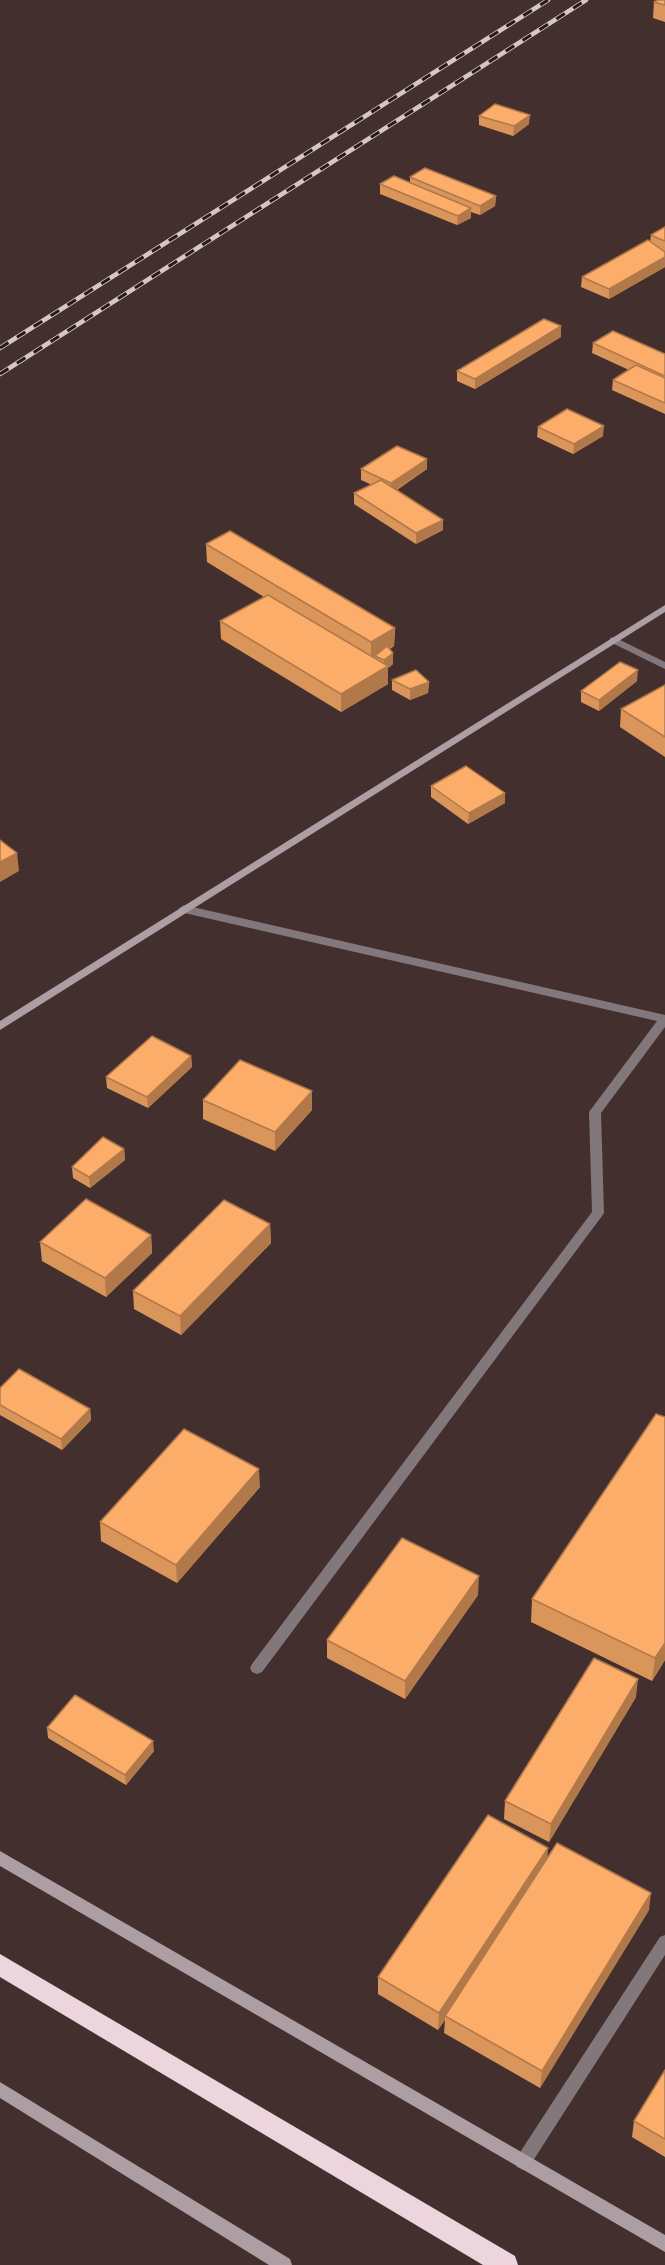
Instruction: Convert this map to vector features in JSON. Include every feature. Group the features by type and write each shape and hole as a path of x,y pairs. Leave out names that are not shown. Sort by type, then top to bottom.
{"highway":[{"path":"0,1965 506,2265"}],"main road":[{"path":"0,1026 665,608"},
{"path":"0,1858 665,2244"},
{"path":"0,2089 284,2265"}],"street":[{"path":"614,640 665,666"},
{"path":"184,909 665,1019 595,1112 598,1213 257,1668"},
{"path":"523,2162 665,1942"}],"building":[{"path":"665,0 665,5 654,2"},
{"path":"495,104 530,115 514,126 479,116"},
{"path":"425,168 496,196 480,206 410,177"},
{"path":"394,176 471,208 458,216 380,184"},
{"path":"665,227 665,241 651,235"},
{"path":"648,240 665,252 665,257 609,289 582,277"},
{"path":"544,319 561,326 475,379 457,371"},
{"path":"613,331 665,354 665,376 593,343"},
{"path":"636,365 665,378 665,403 613,380"},
{"path":"567,409 604,426 574,444 538,427"},
{"path":"397,446 427,459 391,483 361,469"},
{"path":"381,480 443,520 416,533 354,493"},
{"path":"230,531 395,628 371,642 206,544"},
{"path":"268,595 388,666 341,694 220,621"},
{"path":"387,646 393,653 384,660 375,656"},
{"path":"620,662 638,670 599,700 581,691"},
{"path":"416,670 429,682 410,689 392,680"},
{"path":"665,685 665,737 621,709"},
{"path":"466,766 505,793 469,813 431,786"},
{"path":"0,840 17,853 0,862"},
{"path":"152,1036 191,1056 147,1097 106,1077"},
{"path":"240,1060 312,1091 275,1132 203,1100"},
{"path":"103,1137 124,1149 89,1177 72,1167"},
{"path":"86,1199 151,1235 105,1278 40,1242"},
{"path":"224,1200 270,1224 180,1316 133,1291"},
{"path":"19,1369 90,1409 61,1439 0,1405 0,1388"},
{"path":"656,1414 665,1417 665,1643 655,1658 532,1599"},
{"path":"184,1429 259,1469 176,1565 100,1522"},
{"path":"402,1538 479,1576 405,1681 327,1640"},
{"path":"594,1658 638,1679 551,1824 505,1801"},
{"path":"75,1695 153,1741 125,1775 47,1728"},
{"path":"488,1815 548,1848 439,2013 378,1977"},
{"path":"557,1843 651,1893 542,2071 445,2016"},
{"path":"665,2070 665,2139 634,2121"}],"railway":[{"path":"0,348 548,0"},
{"path":"0,374 586,0"}]}
